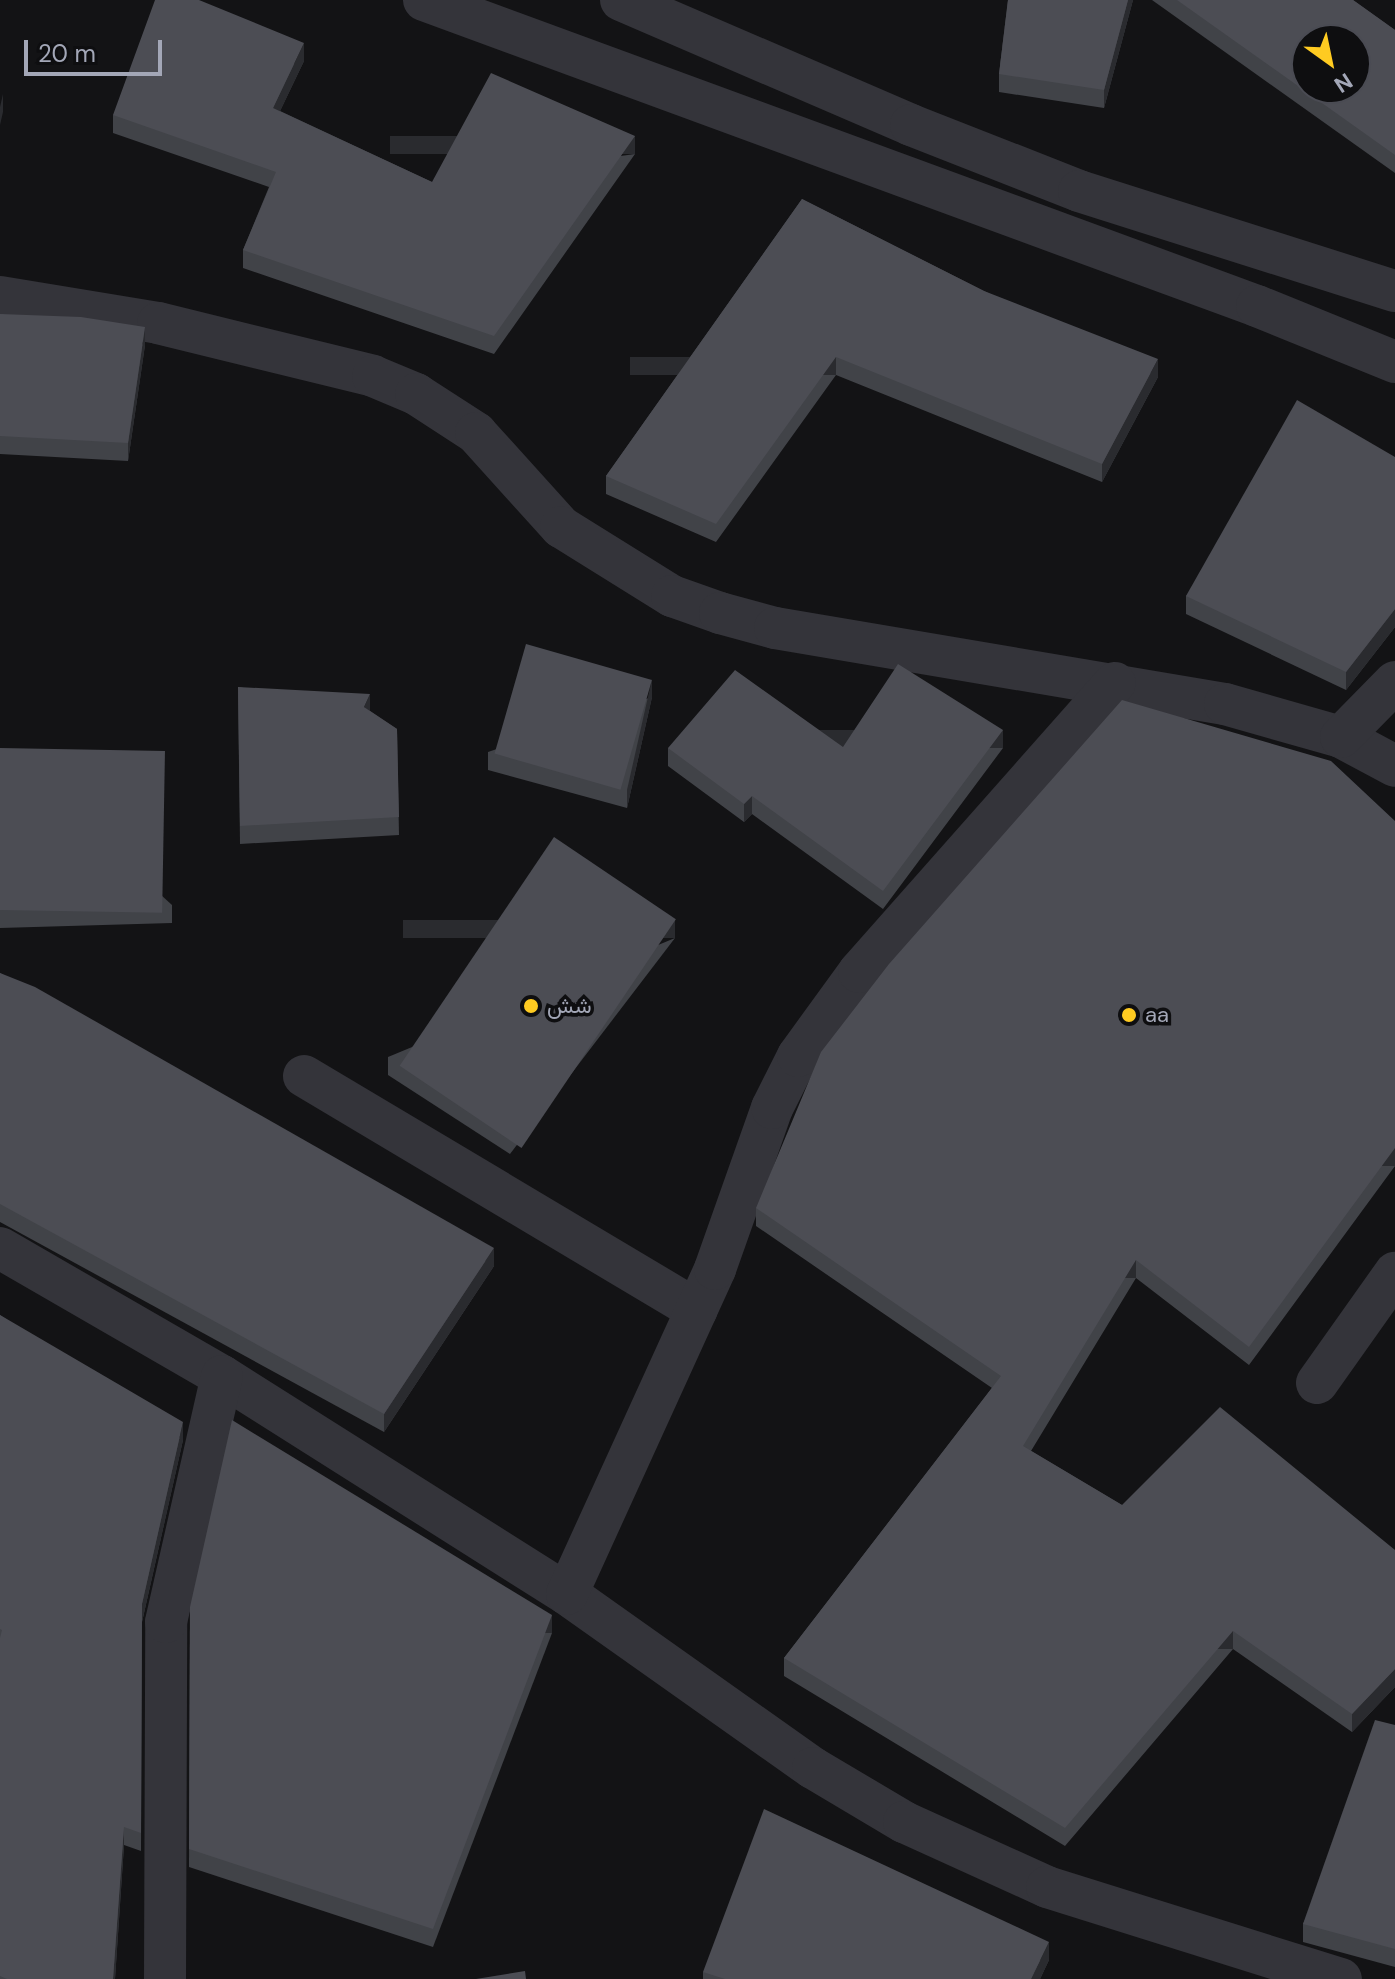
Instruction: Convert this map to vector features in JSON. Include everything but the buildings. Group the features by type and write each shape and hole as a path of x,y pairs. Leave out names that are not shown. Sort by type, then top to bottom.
{"street":[{"path":"424,0 1257,306 1395,362"},
{"path":"621,0 911,125 1079,191 1395,291"},
{"path":"0,297 158,323 373,376 416,394 476,433 561,527 672,596 720,613 775,628 1225,704 1341,737 1395,766"},
{"path":"1341,737 1395,682"},
{"path":"567,1594 738,1215 772,1108 823,1015 1115,683"},
{"path":"304,1076 696,1310"},
{"path":"0,1248 222,1376 567,1594 813,1768 904,1822 1047,1887 1341,1979"},
{"path":"1317,1383 1395,1273"},
{"path":"165,1979 166,1622 222,1376"}],"place":[{"name":"شش","path":"531,1006"},
{"name":"aa","path":"1129,1015"}]}
